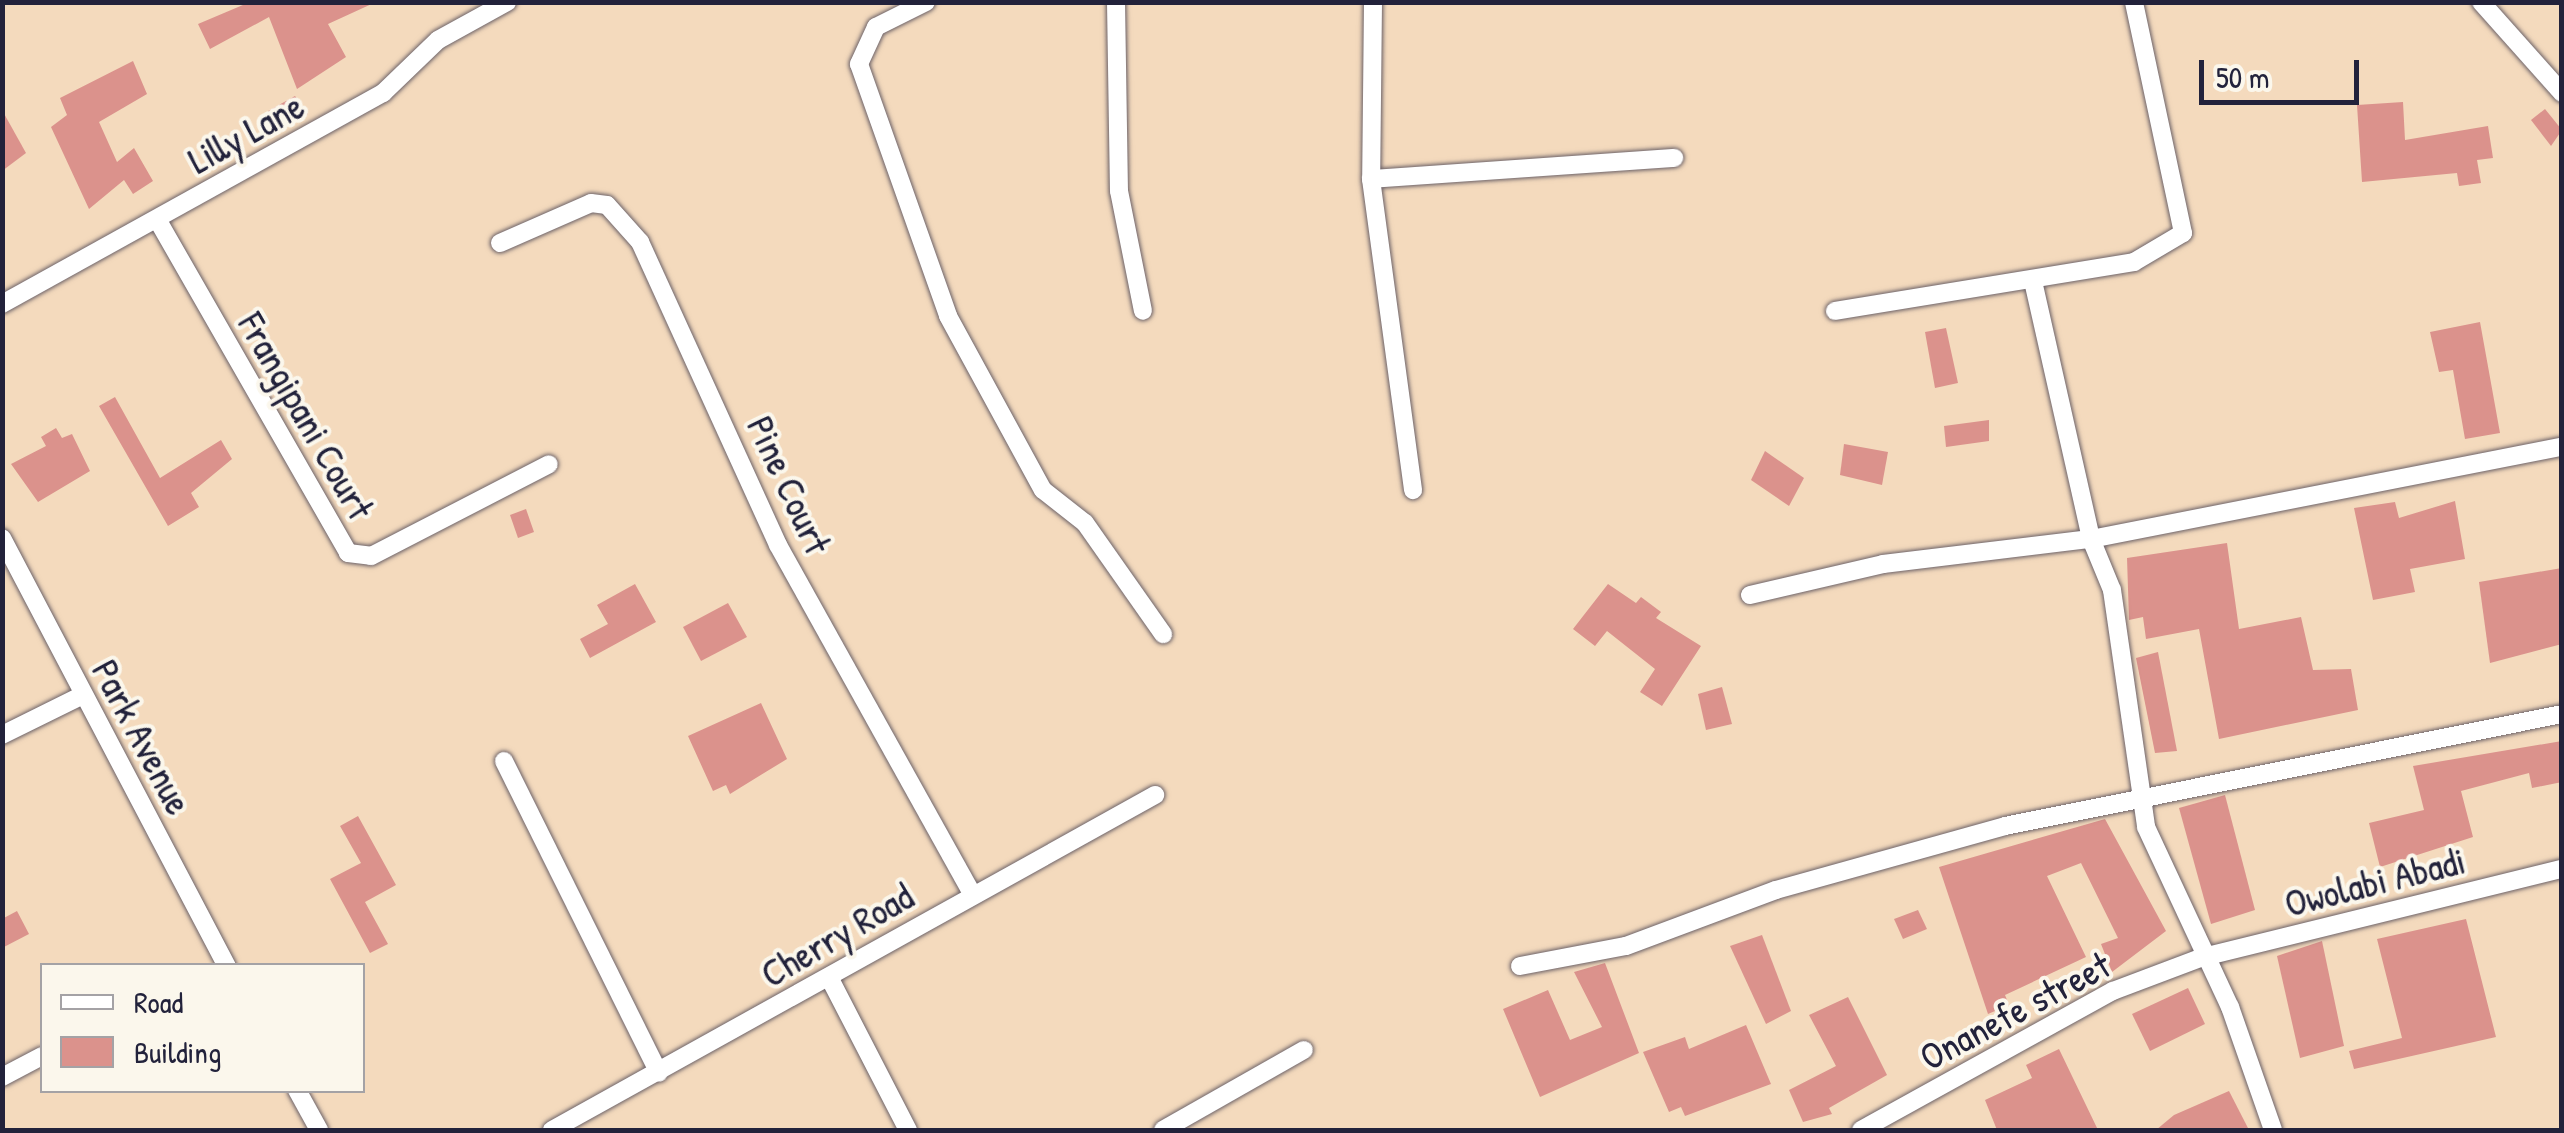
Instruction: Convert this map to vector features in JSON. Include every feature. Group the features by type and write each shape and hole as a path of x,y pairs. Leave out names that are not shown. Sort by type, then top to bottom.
{"street":[{"name":"Lilly Lane","path":"2,304 382,93 438,40 507,2"},
{"path":"926,2 876,27 860,64 948,316 1043,490 1085,523 1164,634"},
{"path":"1116,2 1119,190 1143,311"},
{"path":"1373,2 1371,179 1413,490"},
{"path":"1835,311 2134,262 2183,233 2134,2"},
{"path":"2481,2 2562,93"},
{"path":"1371,179 1674,158"},
{"name":"Pine Court","path":"500,243 591,203 606,205 640,242 778,545 972,893"},
{"name":"Frangipani Court","path":"157,219 348,553 371,556 550,464"},
{"path":"2033,281 2091,539 2112,590 2146,827 2273,1130"},
{"path":"1750,595 1883,564 2091,539 2562,446"},
{"name":"Park Avenue","path":"2,538 221,963"},
{"path":"2,735 83,695"},
{"path":"1520,966 1626,946 1899,852 2141,793 2562,714"},
{"path":"504,761 659,1073"},
{"name":"Cherry Road","path":"552,1130 830,979 972,893 1155,795"},
{"name":"Owolabi Abadi","path":"2203,957 2562,870"},
{"name":"Onanefe street","path":"1860,1130 2113,991 2203,957"},
{"path":"830,979 908,1130"},
{"path":"1162,1130 1304,1050"},
{"path":"2,1076 40,1057"},
{"path":"299,1093 319,1130"}],"building":[{"path":"250,2 376,2 328,24 346,57 297,89 269,17 210,49 198,24"},
{"path":"133,61 147,94 99,122 117,162 134,148 153,181 133,194 124,180 89,209 51,127 67,115 60,98"},
{"path":"295,96 308,114 280,128 268,111"},
{"path":"2403,102 2405,140 2488,126 2493,158 2477,160 2481,183 2459,186 2457,173 2362,182 2357,105"},
{"path":"2545,109 2562,130 2551,146 2531,120"},
{"path":"2,110 26,153 2,171"},
{"path":"2480,322 2500,433 2465,439 2453,370 2439,372 2430,332"},
{"path":"1946,328 1958,383 1935,388 1925,332"},
{"path":"115,397 160,478 221,440 232,459 191,493 199,507 168,526 99,406"},
{"path":"1989,420 1989,441 1946,447 1944,426"},
{"path":"56,428 62,438 72,434 90,471 38,502 11,464 46,446 41,437"},
{"path":"1844,444 1888,452 1882,485 1840,475"},
{"path":"1765,451 1804,478 1789,506 1751,480"},
{"path":"2455,501 2465,559 2410,569 2415,592 2373,600 2354,508 2395,502 2399,518"},
{"path":"526,509 534,532 518,538 510,515"},
{"path":"2227,543 2239,629 2301,617 2313,670 2351,669 2358,710 2219,739 2199,629 2146,639 2143,617 2129,620 2127,558"},
{"path":"2562,568 2562,644 2490,663 2479,582"},
{"path":"635,584 656,622 590,658 580,639 608,624 597,605"},
{"path":"1608,584 1636,603 1641,597 1661,612 1656,618 1701,646 1662,706 1640,692 1655,669 1607,631 1595,646 1573,629"},
{"path":"728,603 747,637 701,661 683,627"},
{"path":"2158,652 2177,751 2155,753 2136,658"},
{"path":"1722,687 1732,724 1706,730 1698,694"},
{"path":"761,703 787,759 730,794 726,785 713,791 688,736"},
{"path":"2562,741 2562,782 2532,788 2529,773 2461,791 2473,837 2380,867 2369,823 2424,810 2413,766"},
{"path":"2225,795 2255,910 2211,924 2179,808"},
{"path":"358,816 396,885 365,902 388,944 370,953 330,879 361,863 340,826"},
{"path":"2105,819 2166,931 2112,972 2101,944 2118,938 2081,863 2047,876 2086,957 2005,995 2009,1005 1988,1014 1939,867"},
{"path":"1918,910 1927,929 1903,939 1894,919"},
{"path":"17,911 29,934 2,948 2,919"},
{"path":"2466,919 2496,1037 2354,1069 2349,1051 2402,1038 2377,939"},
{"path":"1762,935 1791,1011 1766,1024 1730,946"},
{"path":"2322,941 2344,1046 2300,1058 2277,956"},
{"path":"1605,963 1639,1053 1540,1097 1503,1009 1548,990 1570,1040 1602,1027 1574,972"},
{"path":"2188,988 2205,1024 2150,1051 2132,1014"},
{"path":"1848,997 1887,1075 1829,1108 1832,1114 1803,1122 1789,1090 1836,1066 1809,1015"},
{"path":"1746,1025 1771,1084 1685,1116 1681,1107 1669,1112 1643,1052 1685,1037 1689,1049"},
{"path":"2059,1049 2098,1130 1997,1130 1985,1100 2032,1078 2026,1065"},
{"path":"2229,1091 2249,1130 2156,1130 2174,1115"}]}
